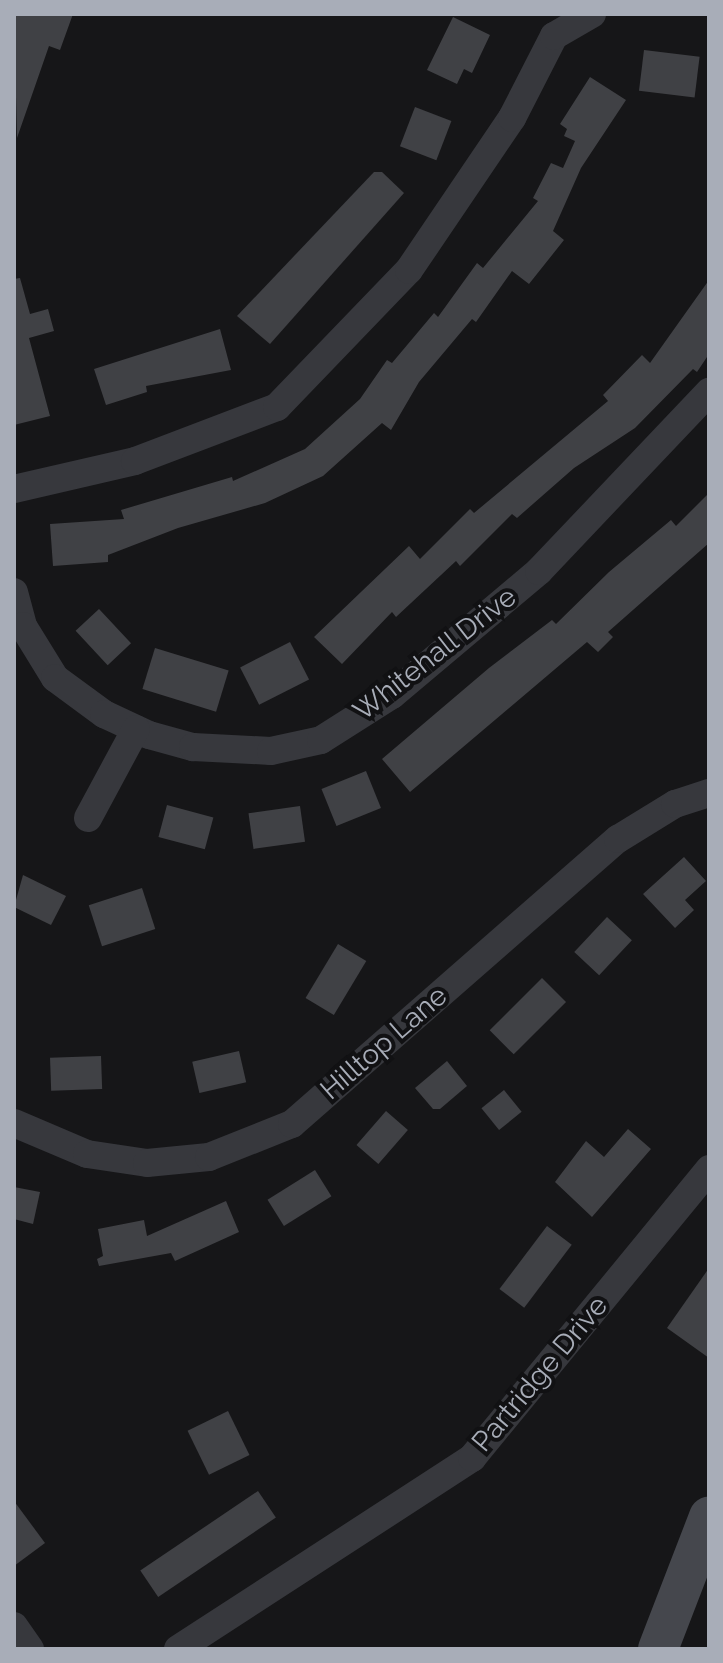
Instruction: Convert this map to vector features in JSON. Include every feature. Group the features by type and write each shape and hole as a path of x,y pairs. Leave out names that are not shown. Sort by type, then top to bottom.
{"street":[{"path":"14,489 135,461 277,407 409,270 512,118 554,36 592,14"},
{"name":"Whitehall Drive","path":"14,592 23,626 55,678 104,714 136,729 193,747 271,751 321,740 392,695 539,571 709,392"},
{"path":"88,818 136,729"},
{"name":"Hilltop Lane","path":"14,1123 87,1154 147,1163 209,1157 292,1124 618,839 675,804 709,793"},
{"name":"Partridge Drive","path":"178,1649 472,1458 709,1169"},
{"path":"658,1649 709,1517"},
{"path":"14,1626 30,1649"}],"building":[{"path":"14,14 73,14 60,50 49,46 17,138"},
{"path":"453,17 490,35 472,73 464,69 457,84 427,70"},
{"path":"644,50 700,57 695,98 639,91"},
{"path":"590,77 626,100 581,168 553,231 564,240 529,284 512,271 476,322 472,319 419,382 391,430 382,423 323,476 265,503 178,528 108,555 108,562 53,566 50,524 124,519 121,510 232,477 233,481 305,449 360,399 387,360 392,363 434,313 438,317 477,263 483,268 538,201 533,198 551,163 563,168 575,141 564,136 567,129 560,124"},
{"path":"415,107 451,121 436,160 400,146"},
{"path":"374,172 382,172 404,193 270,344 237,316"},
{"path":"20,278 30,314 48,309 54,331 29,338 50,416 14,425 14,279"},
{"path":"709,280 709,354 697,372 693,369 635,428 574,468 517,518 512,514 460,566 456,561 396,617 392,612 342,664 314,637 409,546 420,559 470,509 474,513 608,401 603,395 642,355 650,363"},
{"path":"220,329 231,370 146,386 147,392 106,405 94,369"},
{"path":"709,493 709,543 608,632 613,637 598,652 587,642 410,792 382,759 489,668 552,620 556,624 609,572 671,520 676,526"},
{"path":"99,609 131,643 108,665 76,631"},
{"path":"290,642 309,679 259,705 240,667"},
{"path":"155,648 229,671 216,712 142,689"},
{"path":"366,771 381,808 336,826 321,789"},
{"path":"167,805 213,817 205,849 158,837"},
{"path":"300,806 305,842 254,849 249,813"},
{"path":"684,857 706,881 685,900 694,910 675,928 643,894"},
{"path":"23,875 66,896 51,925 14,907"},
{"path":"142,888 155,929 102,946 89,905"},
{"path":"607,917 632,940 599,975 574,952"},
{"path":"338,944 366,961 334,1015 306,998"},
{"path":"542,978 566,1002 514,1054 490,1030"},
{"path":"239,1051 246,1082 199,1093 192,1062"},
{"path":"101,1056 102,1089 51,1091 50,1058"},
{"path":"447,1061 467,1086 440,1109 433,1109 415,1088"},
{"path":"504,1090 522,1112 499,1130 481,1108"},
{"path":"386,1111 408,1130 378,1164 356,1145"},
{"path":"628,1129 651,1149 592,1217 555,1182 586,1141 604,1157"},
{"path":"315,1170 331,1196 284,1226 268,1200"},
{"path":"14,1187 40,1192 33,1224 14,1219"},
{"path":"226,1201 239,1232 175,1261 171,1253 99,1266 97,1259 103,1256 98,1229 144,1220 147,1236"},
{"path":"547,1226 572,1245 524,1308 499,1289"},
{"path":"709,1268 709,1358 667,1328"},
{"path":"228,1411 249,1455 209,1475 188,1431"},
{"path":"258,1491 276,1518 158,1597 140,1570"},
{"path":"14,1501 45,1543 14,1566"}]}
